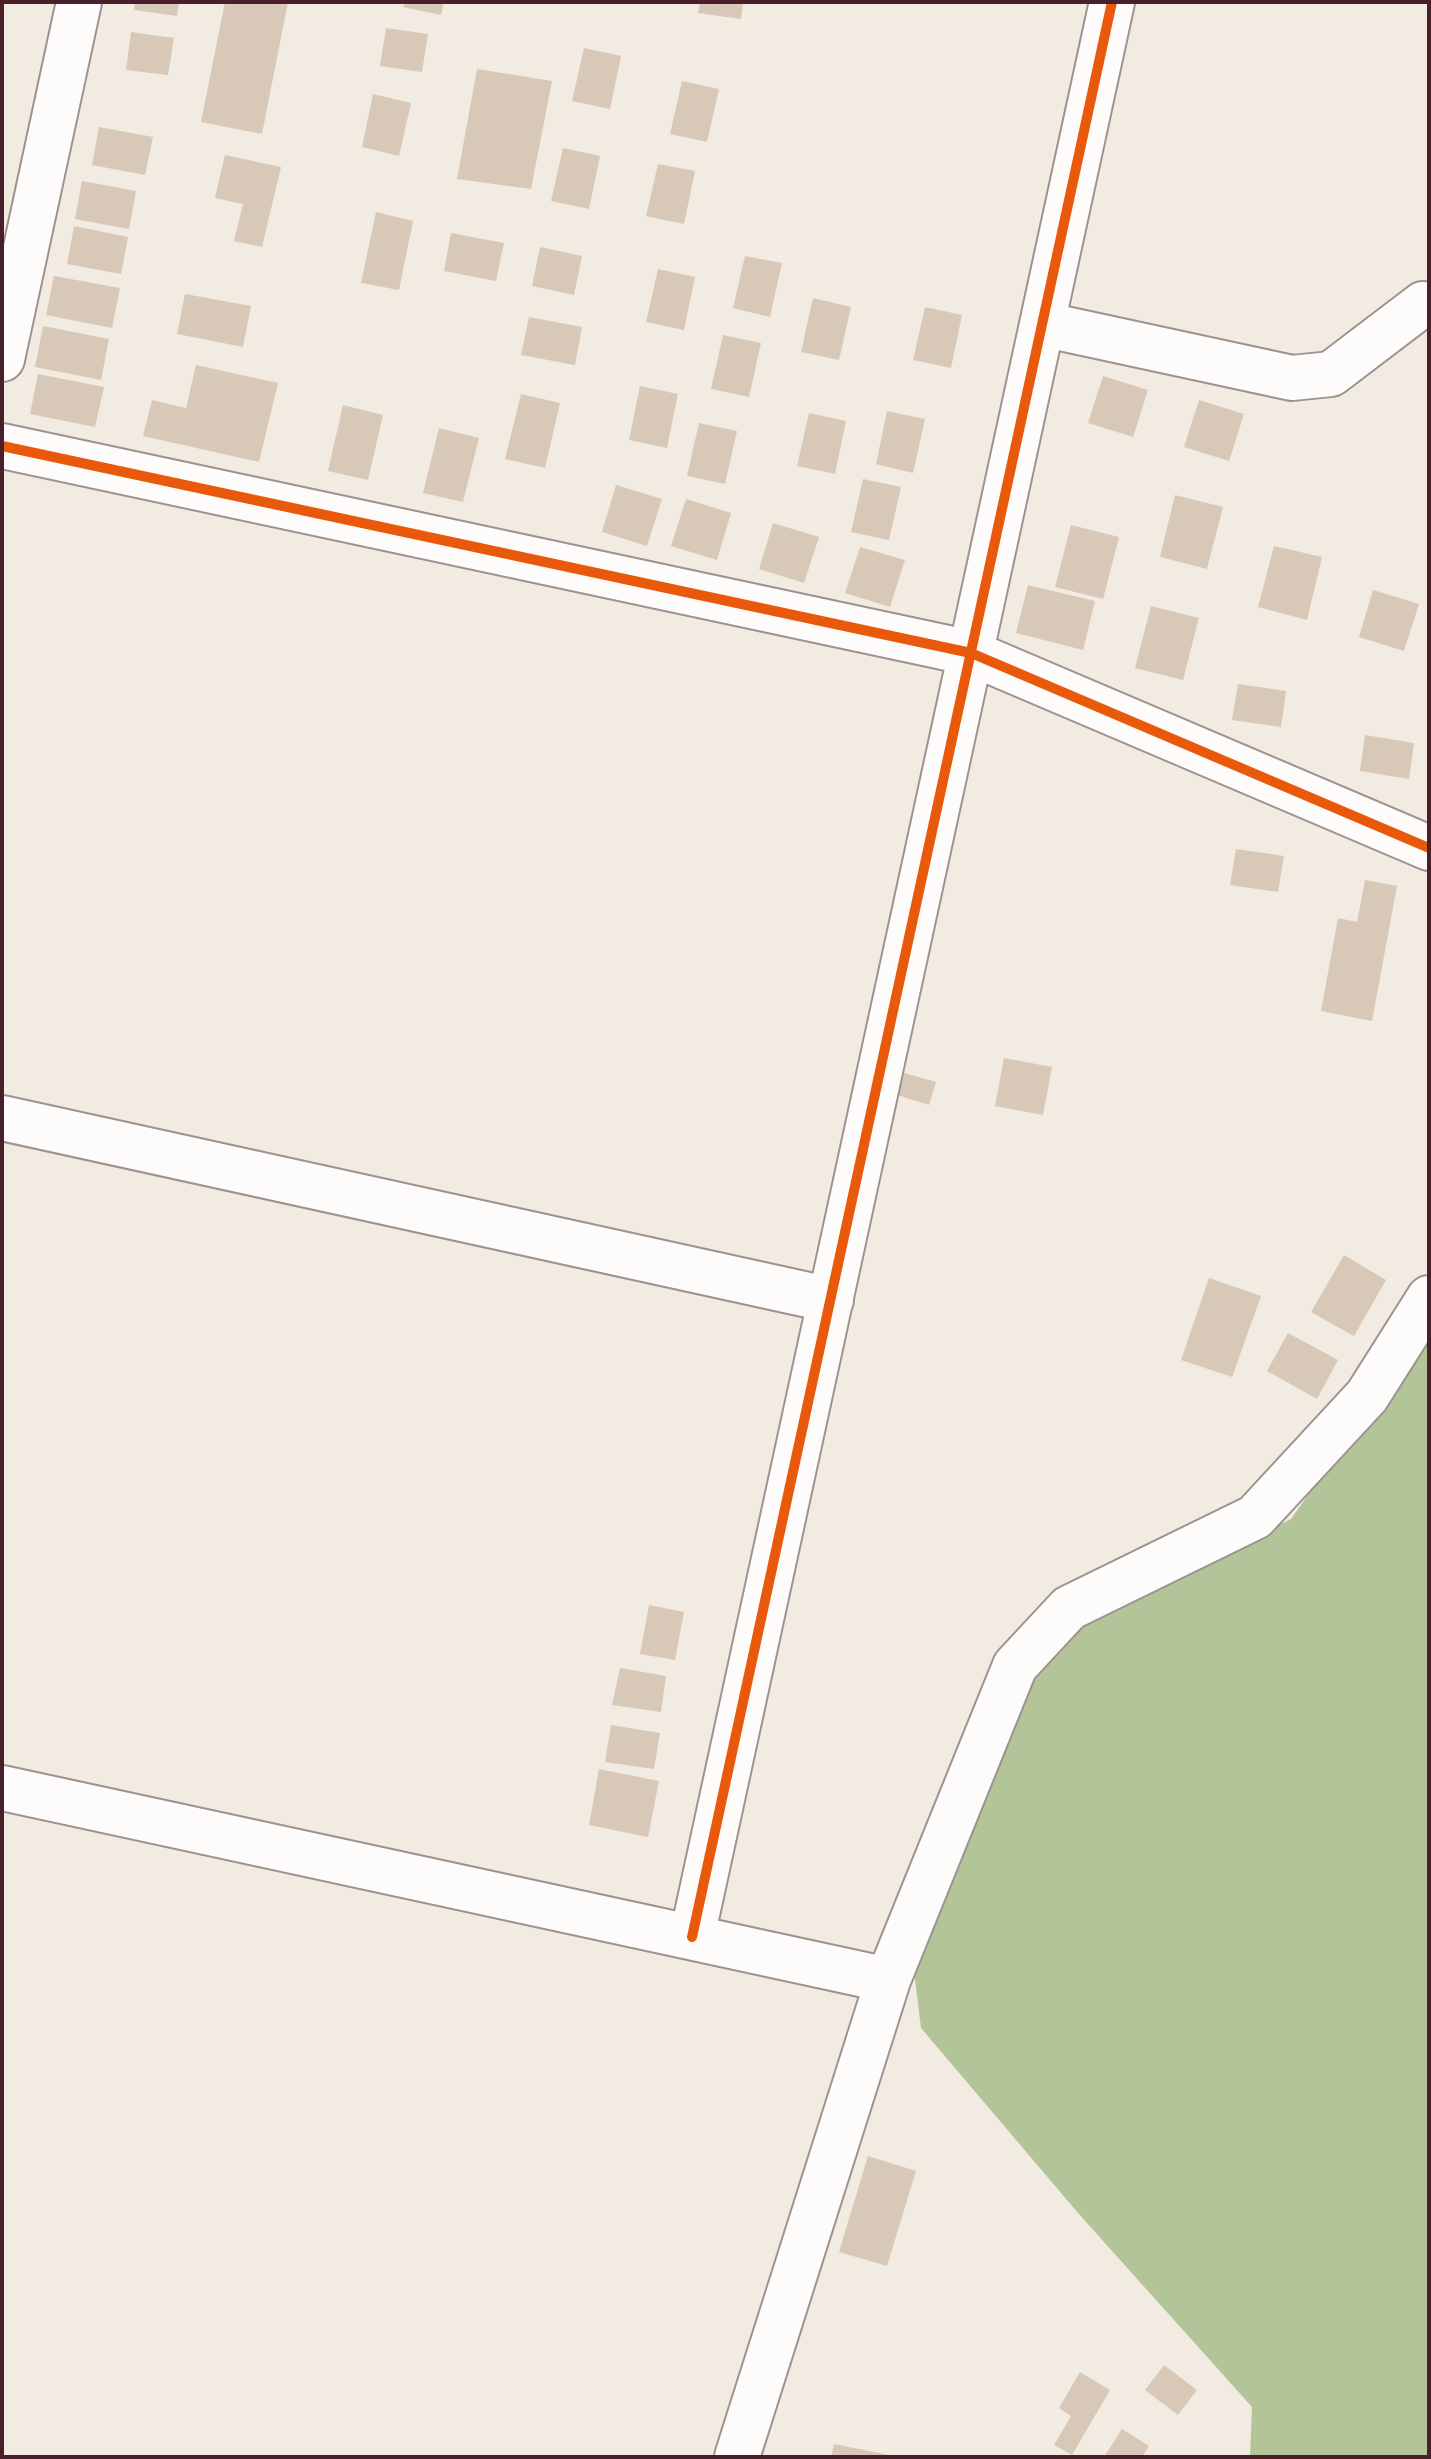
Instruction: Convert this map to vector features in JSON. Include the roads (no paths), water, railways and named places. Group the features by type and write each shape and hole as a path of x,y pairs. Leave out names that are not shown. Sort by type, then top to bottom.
{"street":[{"path":"2,359 79,2"},
{"path":"692,1937 1042,324 1101,4"},
{"path":"1042,324 1292,378 1331,374 1423,304 1429,305"},
{"path":"2,446 971,653 1429,848"},
{"path":"2,1118 831,1300"},
{"path":"737,2457 888,1980 1015,1666 1069,1608 1255,1517 1367,1396 1429,1298"},
{"path":"2,1788 888,1980"}]}
